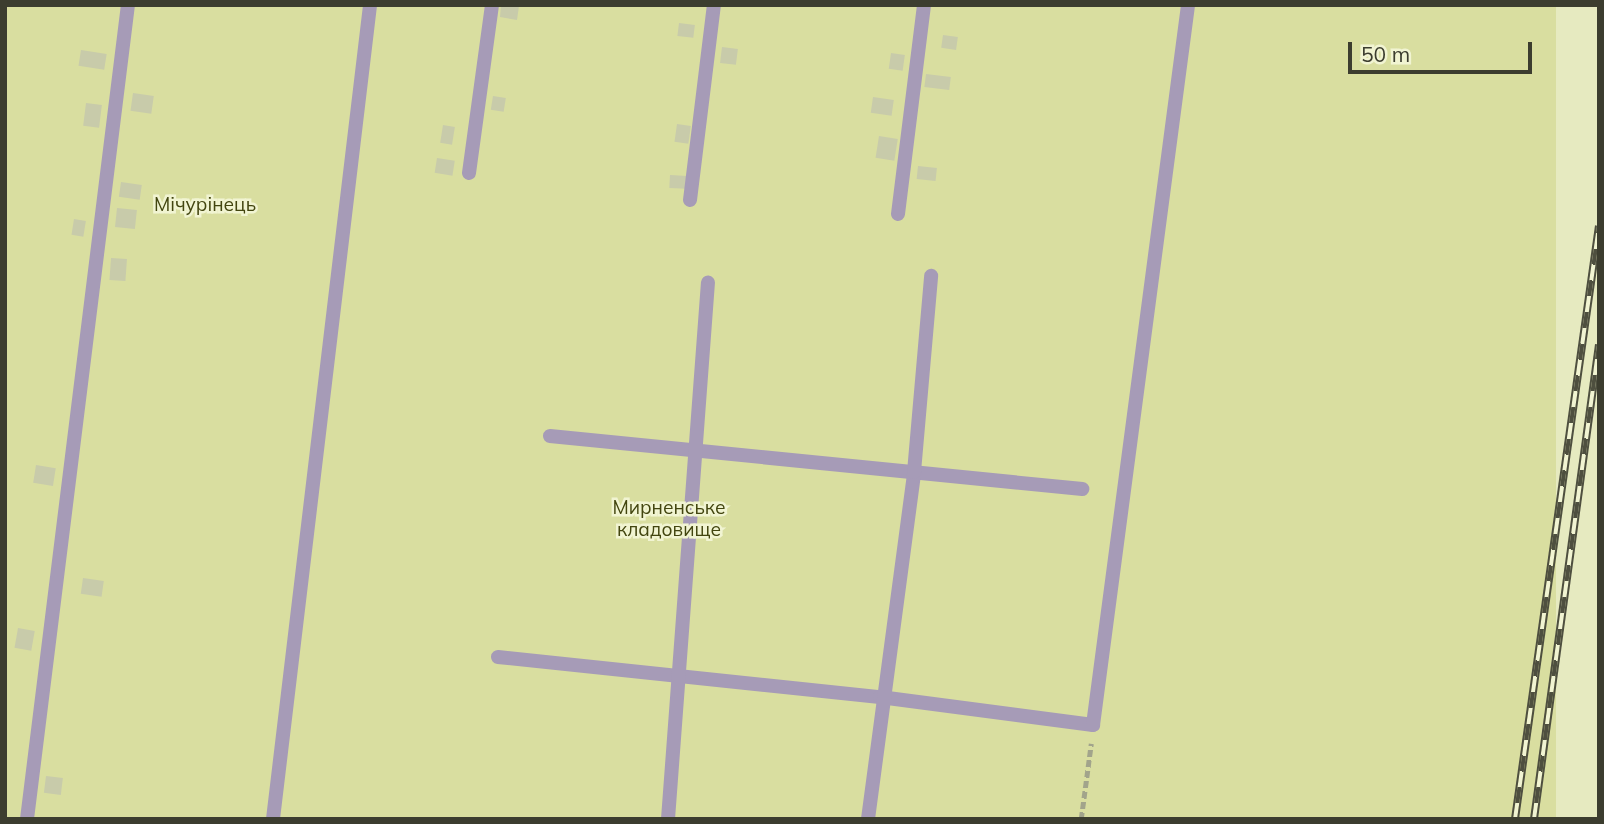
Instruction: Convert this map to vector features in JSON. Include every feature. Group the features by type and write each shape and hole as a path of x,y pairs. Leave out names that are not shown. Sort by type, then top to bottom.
{"lane":[{"path":"27,819 128,5"},
{"path":"273,819 370,5"},
{"path":"468,173 492,5"},
{"path":"690,201 714,5"},
{"path":"898,214 924,5"},
{"path":"498,657 880,697 1093,725 1188,5"},
{"path":"867,819 880,697 914,472 931,276"},
{"path":"668,819 681,676 693,450 708,282"},
{"path":"550,436 1082,489"}],"path":[{"path":"1081,819 1093,725"}],"shaded area":[{"path":"1188,5 1599,5 1599,819 1081,819"}],"green space":[{"path":"5,5 1556,5 1556,819 5,819"}],"building":[{"path":"501,5 519,6 517,20 500,17"},
{"path":"679,23 695,25 693,38 677,36"},
{"path":"943,35 958,37 956,50 941,48"},
{"path":"722,47 738,49 736,65 720,63"},
{"path":"81,50 107,54 104,70 78,66"},
{"path":"891,53 905,55 903,71 889,69"},
{"path":"926,74 951,77 949,90 924,87"},
{"path":"133,93 154,96 151,114 130,111"},
{"path":"493,96 506,98 504,112 491,110"},
{"path":"873,97 894,100 892,116 871,113"},
{"path":"86,103 102,105 99,128 83,126"},
{"path":"677,124 691,126 688,144 674,142"},
{"path":"443,125 455,127 452,145 440,143"},
{"path":"879,136 898,139 894,161 876,158"},
{"path":"437,158 455,161 452,176 435,173"},
{"path":"918,166 937,168 936,181 917,179"},
{"path":"670,175 687,176 686,189 669,188"},
{"path":"121,182 142,185 140,200 119,197"},
{"path":"117,208 137,210 135,229 115,227"},
{"path":"74,219 86,221 83,237 71,235"},
{"path":"111,258 127,259 125,281 109,280"},
{"path":"36,465 56,468 53,486 33,483"},
{"path":"83,578 104,581 102,597 81,594"},
{"path":"18,628 35,631 31,651 15,648"},
{"path":"46,776 63,778 61,795 44,793"}],"railway":[{"path":"1515,819 1599,226"},
{"path":"1534,819 1599,344"}],"park label":[{"name":"Мічурінець","path":"205,205"},
{"name":"Мирненське кладовище","path":"669,519"}]}
